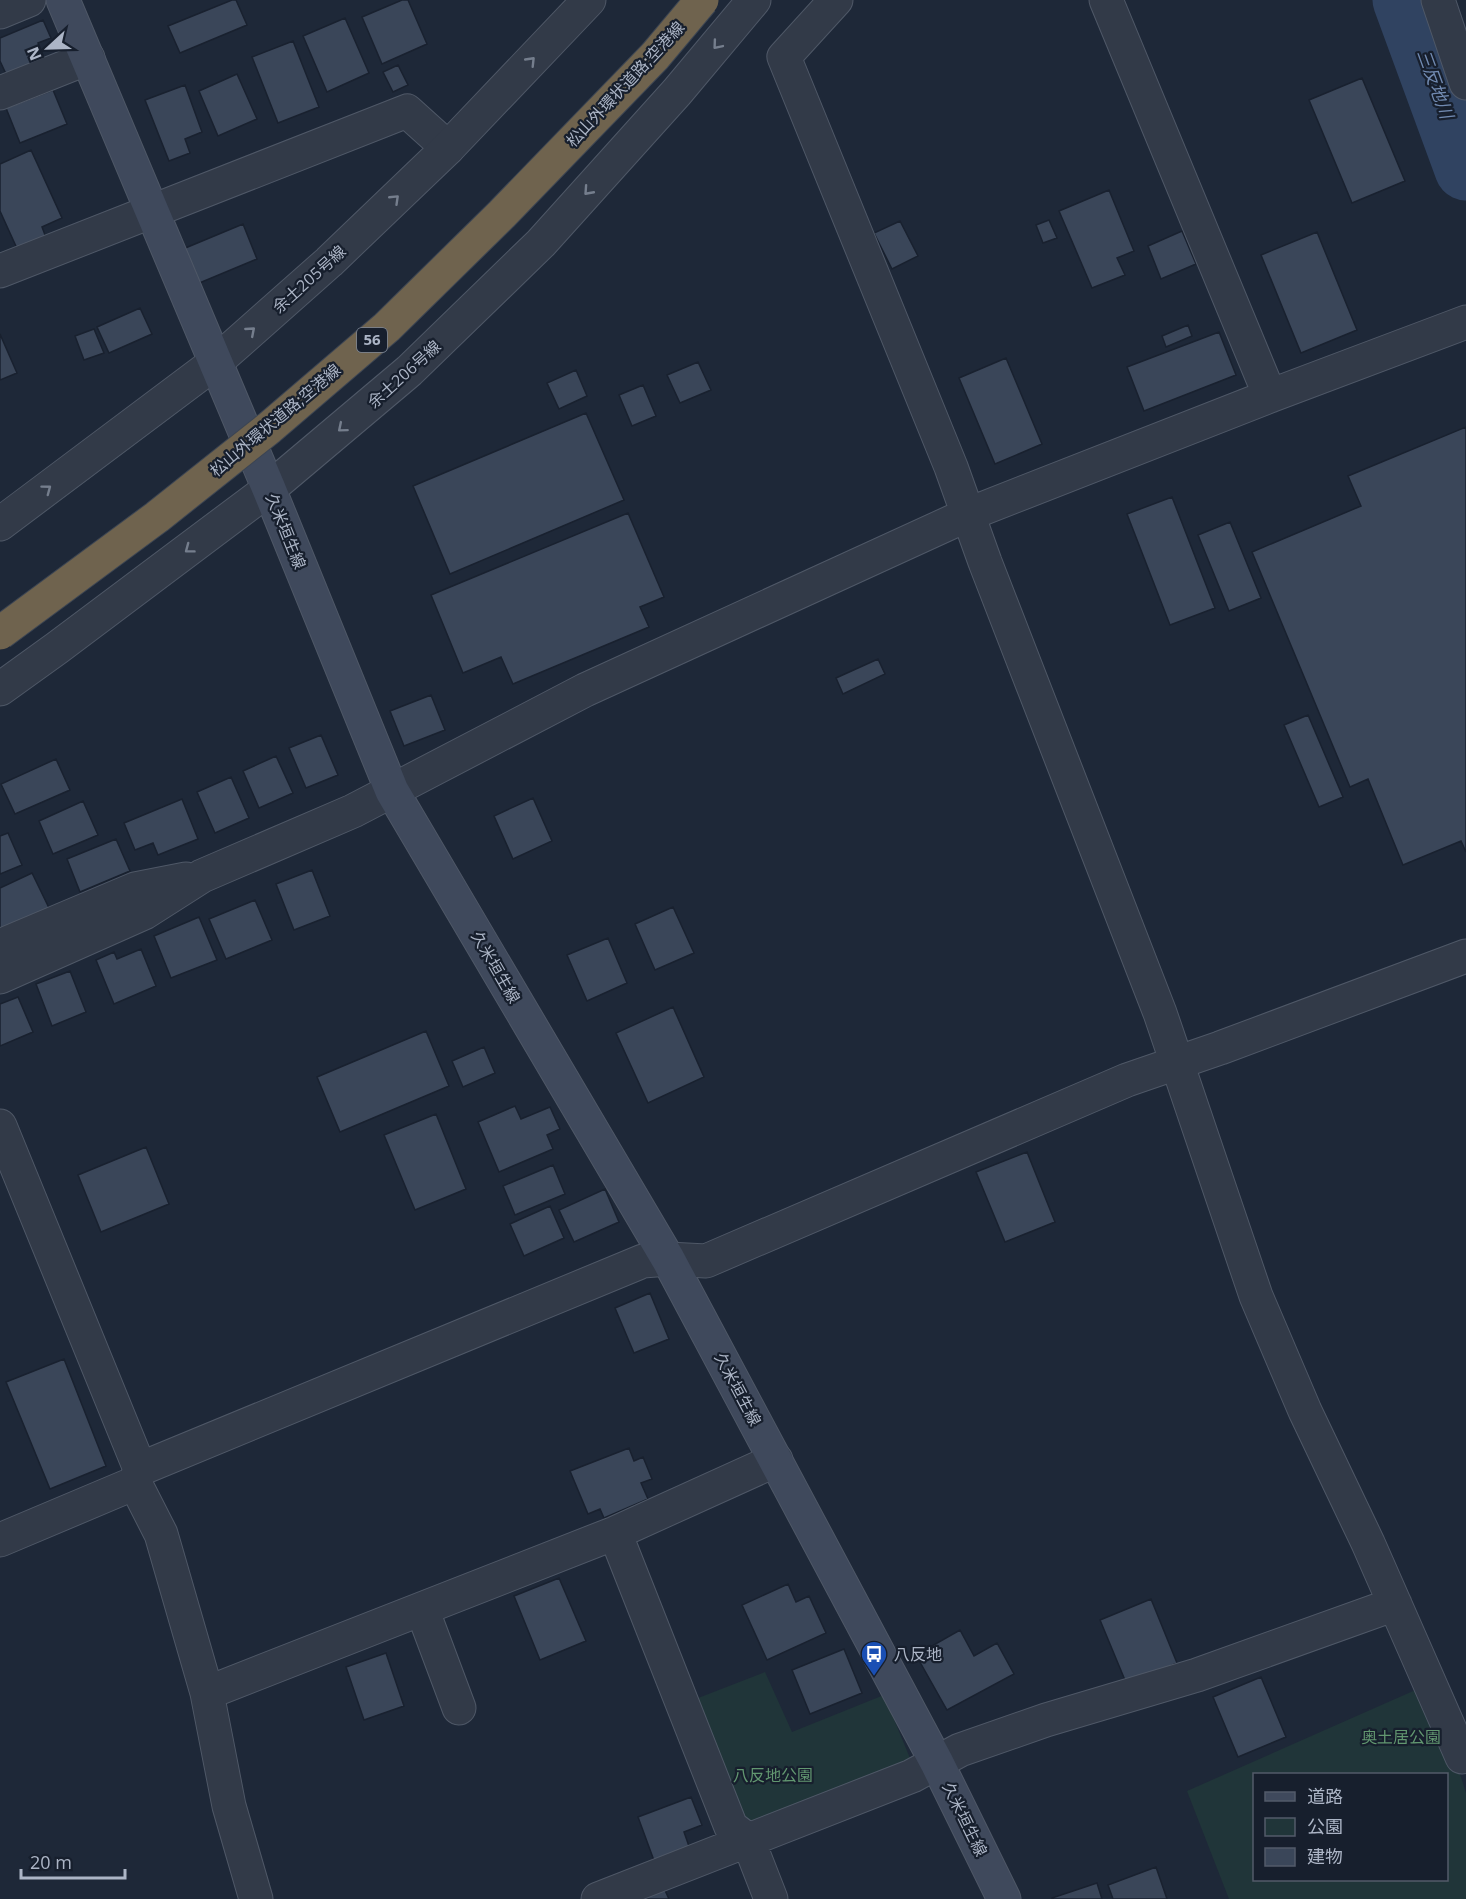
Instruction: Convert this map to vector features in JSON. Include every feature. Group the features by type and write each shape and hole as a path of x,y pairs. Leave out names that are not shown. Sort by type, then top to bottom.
{"highway":[{"name":"松山外環状道路;空港線","path":"0,633 176,502 387,327 502,214 639,73 702,0"}],"main road":[{"name":"久米垣生線","path":"63,0 269,489 392,790 668,1259 937,1763 1004,1899"}],"street":[{"path":"0,12 29,0"},
{"name":"余土205号線","path":"0,524 216,362 329,262 448,148 589,0"},
{"name":"余土206号線","path":"0,689 269,489 409,371 541,243 677,92 754,0"},
{"path":"836,0 784,57 969,514 985,562 1178,1063 1256,1296 1305,1411 1465,1760"},
{"path":"1106,0 1270,396"},
{"path":"1438,0 1466,83"},
{"path":"0,93 88,58"},
{"path":"0,271 407,111 448,148"},
{"path":"0,977 144,913 202,876 353,811 585,690 969,514 1466,322"},
{"path":"0,946 135,889 202,876"},
{"path":"0,1540 138,1476 643,1261 668,1259 706,1262 1127,1080 1466,956"},
{"path":"0,1126 161,1534 207,1694 229,1806 256,1899"},
{"path":"207,1694 615,1533 776,1460"},
{"path":"615,1533 731,1827 748,1840 771,1899"},
{"path":"598,1899 912,1776 960,1750 1046,1720 1197,1675 1395,1604"},
{"path":"422,1608 459,1708"}],"green space":[{"name":"八反地公園","path":"765,1672 792,1732 884,1695 914,1768 788,1818 741,1823 693,1700"},
{"name":"奥土居公園","path":"1420,1688 1455,1758 1466,1793 1466,1899 1229,1899 1187,1791"}],"building":[{"path":"236,0 247,25 180,53 168,26"},
{"path":"402,0 408,0 427,44 382,64 362,17"},
{"path":"345,18 369,73 327,92 303,36"},
{"path":"43,20 51,38 38,43 45,60 7,76 0,61 0,38"},
{"path":"293,41 319,107 278,123 252,57"},
{"path":"398,65 408,85 393,92 383,72"},
{"path":"237,74 257,119 218,136 199,91"},
{"path":"1362,78 1405,181 1352,203 1309,100"},
{"path":"185,85 202,132 185,139 190,153 169,161 145,100"},
{"path":"53,90 67,124 20,143 6,108"},
{"path":"31,150 62,218 42,227 48,243 20,255 0,211 0,164"},
{"path":"1109,190 1134,251 1117,258 1125,275 1092,288 1059,211"},
{"path":"1049,220 1057,238 1043,243 1036,225"},
{"path":"900,221 918,256 892,269 874,233"},
{"path":"243,224 257,259 197,284 183,249"},
{"path":"1182,231 1196,264 1161,279 1148,246"},
{"path":"1317,232 1357,330 1301,353 1261,255"},
{"path":"140,308 152,334 109,353 97,327"},
{"path":"1188,325 1192,336 1166,347 1162,336"},
{"path":"94,329 104,353 84,360 75,336"},
{"path":"1219,332 1236,375 1144,411 1127,367"},
{"path":"0,334 17,373 0,380"},
{"path":"1006,358 1042,444 995,464 959,378"},
{"path":"698,362 711,390 680,403 667,375"},
{"path":"576,370 587,396 559,409 547,383"},
{"path":"643,385 656,416 632,426 619,395"},
{"path":"586,413 624,500 450,574 413,486"},
{"path":"1466,427 1466,852 1461,841 1403,865 1368,779 1350,787 1252,552 1361,506 1348,476"},
{"path":"1172,497 1215,608 1170,625 1127,514"},
{"path":"628,513 664,597 640,607 649,627 513,684 501,657 463,673 431,595"},
{"path":"1230,522 1261,598 1229,611 1198,535"},
{"path":"878,659 885,674 843,694 836,678"},
{"path":"431,695 445,730 404,746 390,711"},
{"path":"1308,715 1343,797 1319,807 1284,725"},
{"path":"321,735 338,775 306,788 289,748"},
{"path":"276,756 293,793 259,808 243,771"},
{"path":"56,759 70,790 15,814 1,784"},
{"path":"231,777 249,818 215,833 197,792"},
{"path":"533,798 552,841 513,859 494,816"},
{"path":"182,799 198,839 158,855 153,843 135,850 124,823"},
{"path":"83,801 98,835 53,854 39,821"},
{"path":"8,833 22,865 0,874 0,836"},
{"path":"116,839 130,871 80,892 67,859"},
{"path":"312,870 330,916 294,930 276,884"},
{"path":"32,873 50,910 0,929 0,888"},
{"path":"255,900 272,940 226,959 209,919"},
{"path":"673,907 694,953 655,970 635,924"},
{"path":"199,917 217,960 171,978 154,936"},
{"path":"608,938 627,983 587,1001 567,955"},
{"path":"141,949 156,986 114,1004 96,960 114,952 117,959"},
{"path":"70,971 86,1012 52,1026 36,984"},
{"path":"18,997 33,1032 0,1046 0,1004"},
{"path":"673,1007 704,1077 648,1103 616,1033"},
{"path":"426,1031 449,1086 340,1132 317,1077"},
{"path":"484,1047 495,1073 463,1087 452,1061"},
{"path":"515,1106 521,1119 550,1107 560,1129 547,1135 553,1149 499,1172 478,1122"},
{"path":"436,1114 466,1189 415,1210 384,1135"},
{"path":"146,1147 169,1204 101,1232 78,1175"},
{"path":"1027,1152 1055,1222 1005,1242 976,1172"},
{"path":"553,1165 565,1194 515,1215 503,1186"},
{"path":"605,1189 619,1222 574,1242 559,1210"},
{"path":"550,1206 564,1238 524,1256 510,1224"},
{"path":"650,1293 669,1339 634,1353 615,1308"},
{"path":"64,1359 106,1466 50,1489 6,1382"},
{"path":"629,1448 634,1461 643,1457 652,1479 641,1483 648,1499 604,1518 600,1509 588,1514 570,1471"},
{"path":"559,1578 586,1641 540,1660 514,1596"},
{"path":"788,1584 796,1602 809,1596 826,1633 767,1660 742,1605"},
{"path":"1151,1599 1177,1663 1127,1685 1100,1620"},
{"path":"960,1630 974,1656 997,1643 1014,1674 947,1710 916,1655"},
{"path":"844,1649 862,1693 810,1714 792,1670"},
{"path":"386,1653 404,1706 364,1720 346,1667"},
{"path":"1261,1677 1286,1737 1238,1757 1213,1697"},
{"path":"691,1797 702,1825 684,1832 691,1852 656,1866 638,1817"},
{"path":"1156,1867 1167,1899 1113,1899 1108,1885"},
{"path":"1097,1883 1102,1899 1052,1899 1052,1898"},
{"path":"663,1886 669,1899 647,1899 645,1894"}],"waterway":[{"name":"三反地川","path":"1404,0 1466,169"}],"place":[{"name":"八反地","path":"874,1677"}]}
